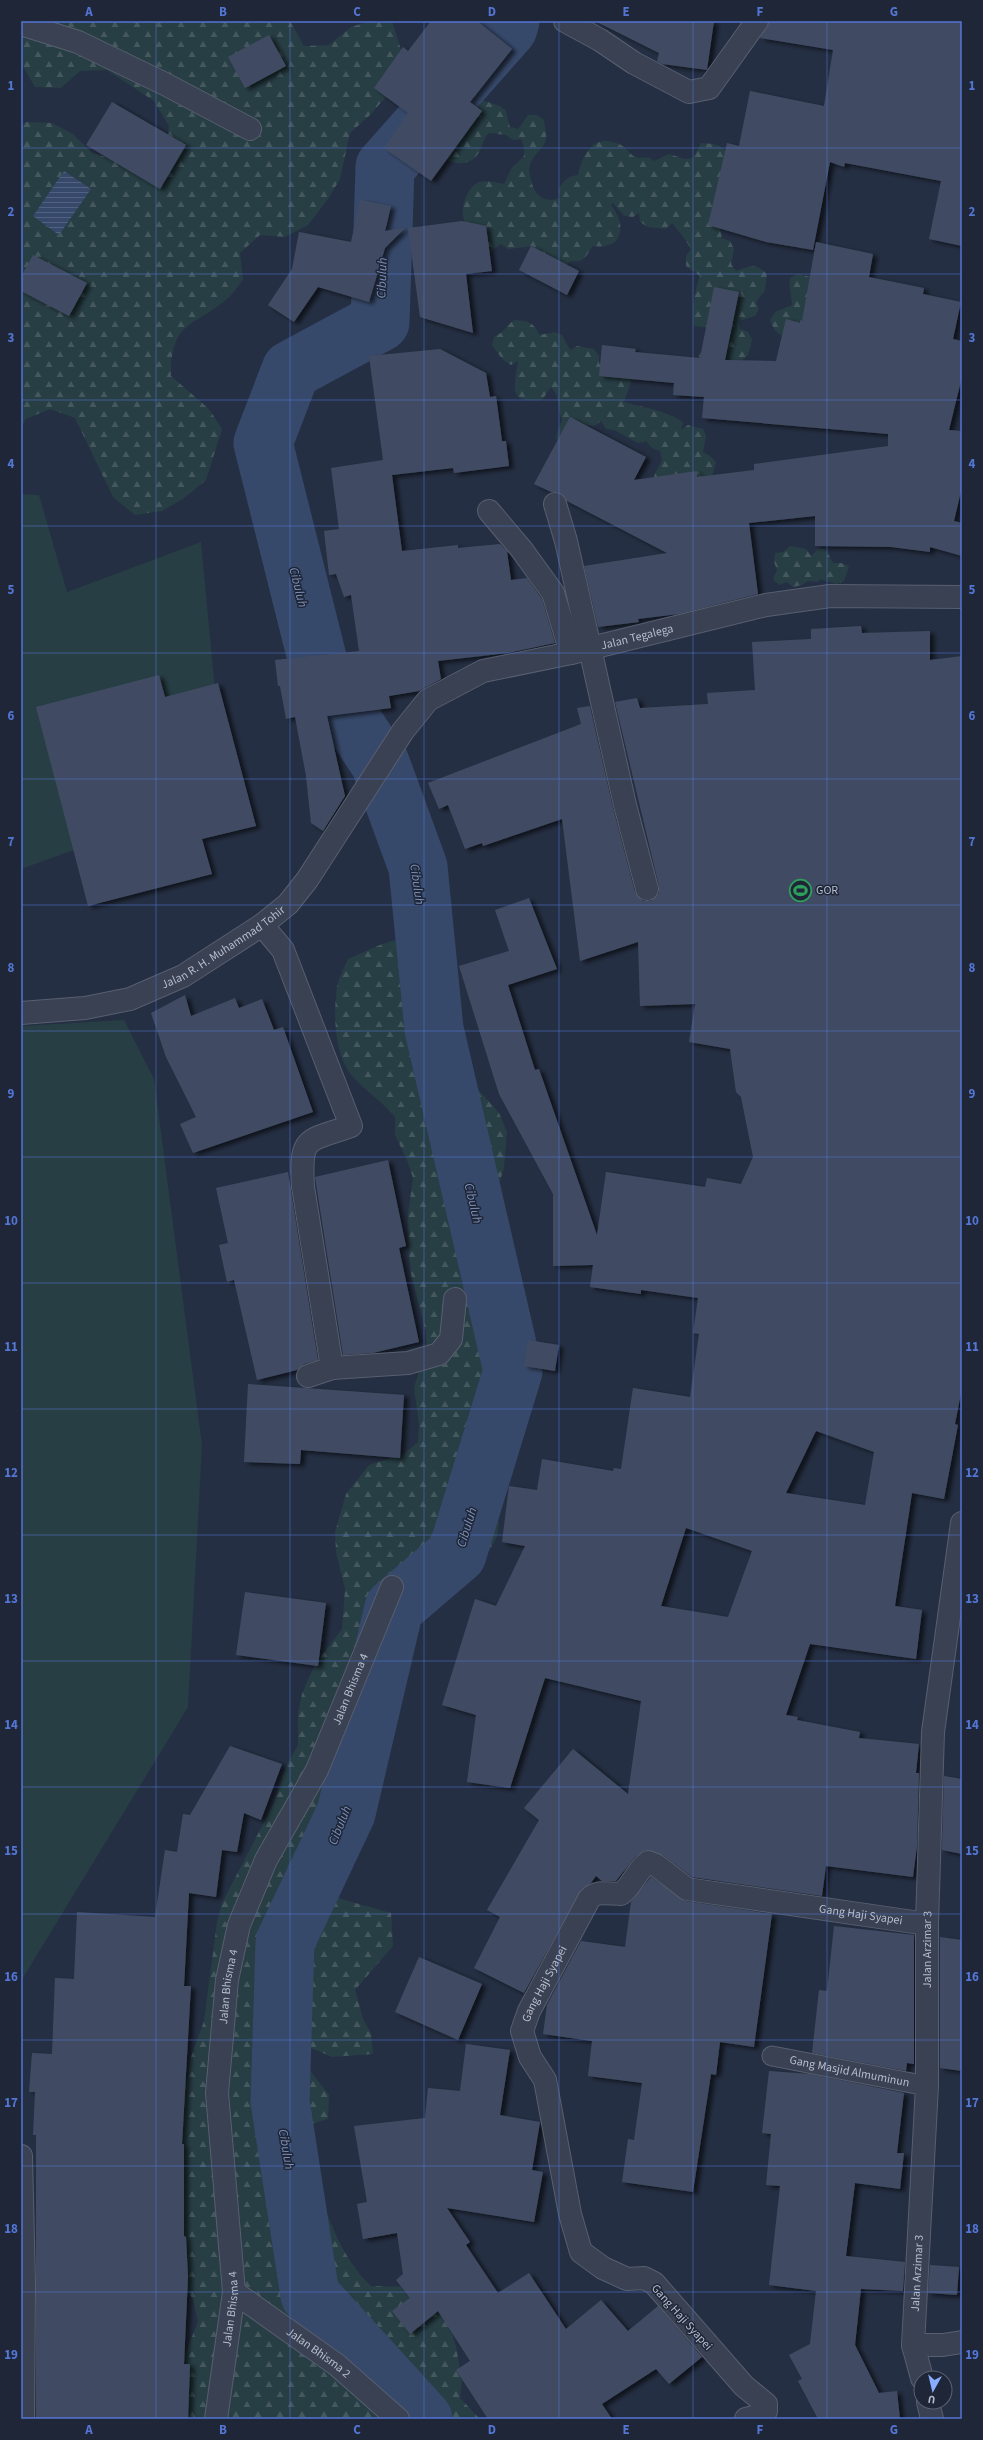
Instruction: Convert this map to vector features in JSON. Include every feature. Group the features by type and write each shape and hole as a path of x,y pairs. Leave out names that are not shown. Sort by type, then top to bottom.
{"street":[{"path":"565,21 600,40 634,63 689,92 709,88 758,21"},
{"path":"21,24 78,42 165,84 250,129"},
{"path":"555,504 566,541 581,650 647,889"},
{"path":"489,511 522,550 553,593 581,650"},
{"name":"Jalan Tegalega","path":"365,789 403,731 428,700 483,671 581,650 773,604 830,596 962,597"},
{"name":"Jalan R. H. Muhammad Tohir","path":"21,1013 85,1008 130,999 183,976 262,925 288,904 307,880 365,789"},
{"path":"262,925 283,950 351,1126 310,1140 304,1148 302,1166 303,1187 332,1368"},
{"path":"308,1376 332,1368 408,1363 439,1354 451,1339 455,1299"},
{"name":"Jalan Arzimar 3","path":"920,2370 913,2345 927,2086 927,1924 933,1732 962,1523"},
{"name":"Jalan Bhisma 4","path":"216,2419 234,2292 217,2093 226,1980 239,1925 266,1860 317,1770 392,1587"},
{"name":"Gang Haji Syapei","path":"746,2419 762,2415 766,2411 766,2404 744,2386 654,2283 644,2278 627,2279 604,2268 581,2252 570,2214 545,2080 530,2057 522,2031 529,2011 592,1895 600,1893 621,1894 629,1888 640,1868 648,1862 656,1865 686,1889 927,1924"},
{"path":"21,2156 24,2284 23,2419"},
{"name":"Jalan Bhisma 2","path":"234,2292 337,2365 389,2416"},
{"path":"913,2345 943,2345 962,2342"}],"lane":[{"name":"Gang Masjid Almuminun","path":"772,2056 927,2086"}],"green space":[{"path":"21,21 290,21 304,46 329,45 351,27 370,21 392,21 401,50 397,75 386,97 369,116 350,133 340,179 328,199 308,225 285,237 260,235 240,253 243,280 227,299 186,328 179,335 172,358 171,376 209,409 222,429 206,480 184,498 162,511 135,515 113,497 75,418 50,409 26,419 21,427 21,127 26,122 52,123 73,134 92,153 143,167 165,153 169,126 154,101 107,70 80,71 61,88 35,87 21,63"},
{"path":"469,96 500,106 506,111 510,127 518,129 528,115 537,115 544,120 546,134 545,143 531,161 529,171 532,185 537,194 549,200 560,198 558,190 566,180 578,175 583,159 591,147 596,143 610,141 623,146 637,158 648,157 654,161 669,154 685,159 693,158 701,143 714,144 724,149 730,157 725,217 720,230 722,238 730,241 734,249 731,264 736,271 753,266 759,268 767,274 765,290 756,302 759,309 755,316 739,321 740,329 748,332 752,339 748,355 741,361 697,362 700,353 706,346 710,328 694,326 694,301 700,276 686,266 686,256 691,249 672,223 666,229 648,227 640,222 639,213 633,217 624,216 613,203 611,205 616,213 621,228 617,240 611,244 603,246 593,246 582,260 570,261 565,267 536,255 533,246 508,249 501,244 488,253 465,223 463,218 463,206 467,194 474,185 482,181 504,184 511,169 524,156 524,147 521,139 513,140 506,135 489,133 479,152 471,161 466,163 455,163 439,157"},
{"path":"838,268 791,339 783,336 773,327 770,320 775,312 792,305 789,285 790,278 798,274 816,278"},
{"path":"514,320 530,323 536,328 539,335 555,332 562,335 570,350 577,346 594,349 599,356 599,364 607,363 632,379 624,402 662,412 676,418 683,422 681,430 688,425 703,429 706,436 703,452 716,462 712,477 695,477 656,484 654,476 662,460 660,451 652,448 646,441 638,443 614,430 606,429 601,421 594,426 586,425 582,432 558,445 556,436 562,420 558,399 554,391 551,387 542,400 523,399 518,396 515,391 515,378 518,361 511,365 503,360 492,345 494,337 500,334"},
{"path":"21,494 39,495 67,592 201,542 223,775 202,804 21,869"},
{"path":"790,546 806,549 811,556 817,550 825,548 833,563 841,563 849,566 844,581 836,584 820,579 818,582 808,581 802,585 793,587 787,582 779,585 773,579 777,570 774,562 775,553 783,552"},
{"path":"403,938 424,939 434,954 438,990 451,1022 467,1077 499,1113 507,1132 504,1168 494,1200 508,1237 509,1255 504,1292 509,1329 522,1385 521,1421 513,1472 496,1506 499,1523 497,1536 480,1562 445,1547 404,1575 397,1612 350,1715 346,1732 376,1748 355,1778 343,1805 310,1824 303,1878 322,1882 341,1899 391,1913 393,1946 355,1990 363,2019 371,2033 373,2054 332,2057 283,2036 329,2095 328,2119 308,2125 306,2155 330,2222 344,2250 361,2275 371,2286 406,2287 437,2309 450,2327 456,2346 462,2381 460,2398 480,2419 187,2419 175,2378 198,2322 193,2300 182,2282 167,2143 188,2076 191,2057 204,2021 217,1922 222,1903 274,1803 287,1764 298,1745 298,1713 302,1694 310,1675 319,1659 342,1629 345,1589 336,1552 335,1532 346,1494 369,1465 404,1454 418,1442 419,1424 414,1387 426,1351 426,1332 411,1274 409,1254 408,1214 413,1178 407,1160 395,1135 395,1117 355,1079 348,1070 339,1048 335,1023 338,985 348,959 382,944"},
{"path":"124,1020 154,1079 202,1445 188,1707 21,1981 21,1026"}],"water":[{"path":"64,171 91,189 59,235 33,216"}],"building":[{"path":"431,21 477,21 512,49 470,102 482,111 431,181 384,148 408,113 374,88 403,47 408,51"},
{"path":"595,21 714,21 707,70 662,64 657,61 659,53"},
{"path":"769,21 962,21 962,246 929,239 941,181 845,163 844,167 830,162 813,250 766,242 708,225 727,143 739,146 750,91 824,106 833,50 760,38"},
{"path":"269,35 286,66 245,88 228,57"},
{"path":"112,102 186,145 160,189 86,145"},
{"path":"360,200 391,206 385,231 405,228 385,248 369,302 318,287 294,322 268,305 292,269 299,232 351,242"},
{"path":"462,221 486,226 492,271 466,274 473,333 420,317 408,228"},
{"path":"816,242 873,254 869,277 924,288 923,294 961,302 953,339 962,341 962,377 949,430 962,431 962,487 954,521 962,523 962,556 930,547 930,552 891,547 815,546 815,516 749,523 758,594 679,614 638,619 639,622 598,627 584,566 667,553 567,501 558,492 551,492 534,484 570,417 646,457 634,480 697,471 697,477 754,470 754,464 888,446 888,434 702,418 704,397 673,395 674,383 599,376 602,345 636,349 635,352 700,358 714,287 739,292 725,360 776,361 786,319 800,323 800,320 802,321"},
{"path":"531,246 579,271 567,295 519,270"},
{"path":"33,255 87,283 69,316 21,291 21,277"},
{"path":"440,349 486,373 490,397 496,396 502,441 506,441 509,466 454,473 453,468 392,475 402,551 458,545 458,548 500,544 507,551 511,580 527,578 542,599 555,643 508,653 438,661 441,679 419,691 389,696 391,708 327,716 345,796 323,831 311,823 306,776 295,717 286,719 280,686 278,686 275,660 359,651 351,595 344,597 336,574 329,575 324,531 339,529 331,468 383,460 369,356"},
{"path":"861,626 862,633 930,631 930,660 962,656 962,1388 955,1424 958,1425 944,1499 912,1493 895,1606 922,1610 916,1659 810,1644 786,1715 798,1717 797,1720 860,1732 859,1738 919,1744 916,1773 919,1773 917,1846 913,1877 826,1866 822,1896 692,1877 663,1855 645,1850 635,1857 616,1881 602,1881 596,1876 591,1883 581,1890 524,1993 474,1968 500,1917 487,1910 539,1820 524,1808 573,1749 628,1794 641,1701 545,1678 510,1788 467,1782 476,1715 442,1705 475,1599 496,1606 525,1546 502,1542 509,1486 537,1490 542,1459 613,1471 614,1468 621,1469 633,1388 690,1397 699,1334 693,1333 698,1298 641,1290 641,1294 590,1287 593,1265 553,1266 553,1194 499,1094 459,966 509,951 495,910 529,898 557,969 508,985 535,1070 539,1069 597,1235 606,1172 705,1187 707,1178 741,1184 753,1157 741,1097 736,1092 730,1049 689,1042 695,1004 640,1006 638,942 580,961 562,819 483,846 482,843 465,849 448,805 439,809 428,783 581,724 577,708 590,706 613,808 635,892 643,901 651,901 659,893 659,886 615,702 637,698 640,708 708,704 707,693 755,690 752,642 811,639 811,629","holes":["816,1431 874,1452 865,1505 786,1493","686,1528 752,1551 728,1617 661,1606"]},
{"path":"159,675 165,697 218,683 256,826 202,839 212,874 88,906 36,707"},
{"path":"185,995 191,1016 235,998 239,1008 262,999 274,1030 283,1027 313,1112 193,1153 180,1124 196,1117 166,1057 151,1013"},
{"path":"388,1160 406,1246 399,1248 419,1342 373,1353 343,1355 315,1177"},
{"path":"288,1172 318,1360 304,1364 297,1370 257,1380 234,1280 227,1282 219,1245 228,1243 216,1188"},
{"path":"528,1340 559,1345 555,1371 524,1366"},
{"path":"248,1384 404,1395 400,1458 301,1450 300,1464 244,1462"},
{"path":"245,1592 326,1603 318,1666 236,1655"},
{"path":"230,1746 282,1764 261,1820 244,1813 237,1852 222,1850 216,1897 189,1893 184,1986 191,1986 182,2144 184,2144 184,2236 186,2237 188,2277 184,2364 190,2364 188,2419 36,2419 36,2135 33,2135 35,2092 29,2092 32,2053 52,2054 55,1978 74,1979 77,1912 155,1917 165,1850 177,1852 183,1814 190,1815"},
{"path":"944,1776 962,1779 962,1854 942,1850"},
{"path":"651,1877 685,1901 772,1914 754,2047 720,2042 716,2075 711,2074 693,2192 622,2182 628,2139 634,2140 642,2083 588,2076 592,2041 543,2034 547,2005 581,1941 625,1947 631,1902"},
{"path":"834,1926 914,1935 914,2064 907,2063 906,2071 812,2053 819,1990 827,1991"},
{"path":"940,1937 962,1940 962,2071 940,2068"},
{"path":"419,1957 482,1984 458,2040 395,2012"},
{"path":"466,2044 510,2050 500,2115 540,2122 532,2170 543,2172 534,2222 447,2208 470,2242 466,2245 498,2293 529,2273 566,2329 601,2300 628,2331 658,2306 702,2357 669,2384 656,2369 602,2404 612,2419 488,2419 456,2370 470,2361 438,2311 410,2334 392,2311 410,2298 396,2280 403,2274 397,2233 363,2239 357,2204 367,2202 354,2126 425,2118 428,2088 460,2091"},
{"path":"769,2071 810,2074 904,2093 897,2153 904,2153 900,2189 855,2183 846,2256 905,2262 903,2291 861,2289 855,2345 879,2393 897,2391 900,2419 818,2419 798,2381 802,2379 789,2355 810,2344 816,2291 769,2285 780,2186 766,2185 771,2134 762,2133"},
{"path":"930,2265 959,2267 957,2295 928,2293"}],"waterway":[{"name":"Cibuluh","path":"423,2419 310,2295 280,2101 285,1942 346,1813 394,1608 457,1554 513,1371 434,1029 418,867 380,763 321,674 263,443 291,370 380,322 385,167 508,28 510,21"}],"place":[{"name":"GOR","path":"801,890"}]}
